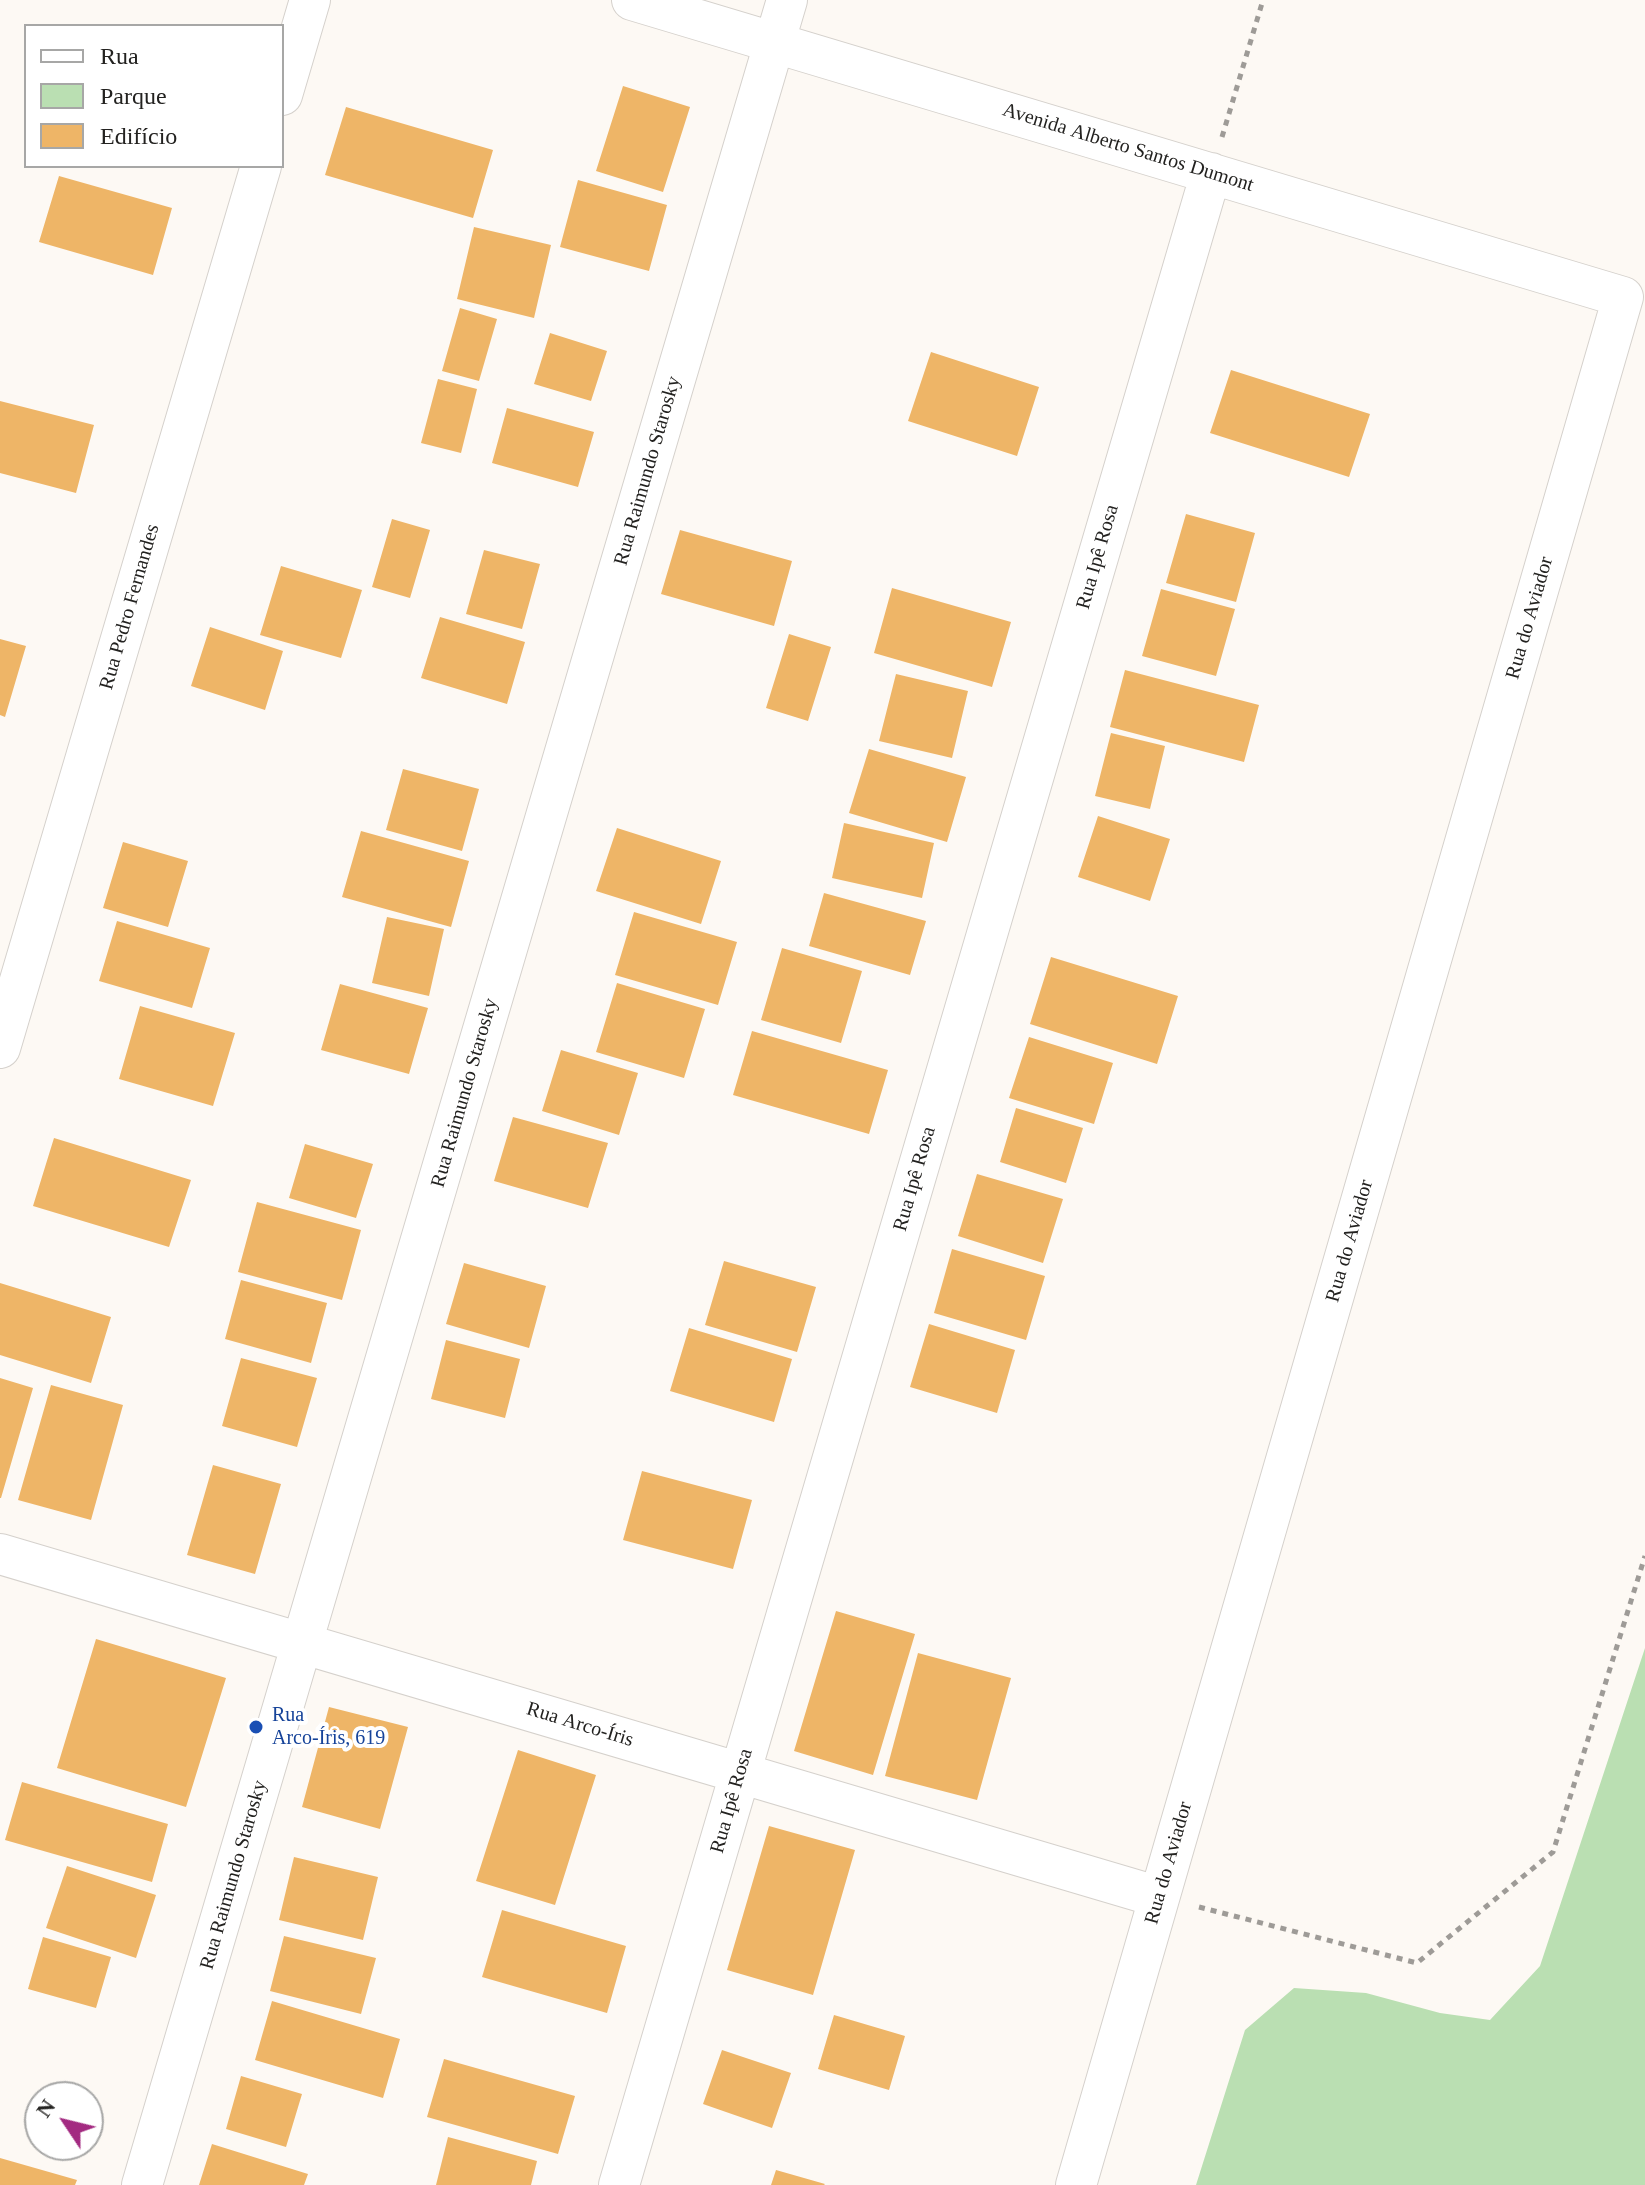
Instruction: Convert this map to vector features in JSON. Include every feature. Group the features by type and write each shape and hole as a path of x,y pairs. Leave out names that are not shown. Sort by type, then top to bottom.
{"street":[{"path":"284,88 310,0"},
{"name":"Avenida Alberto Santos Dumont","path":"632,0 1623,297"},
{"name":"Rua Raimundo Starosky","path":"142,2185 787,0"},
{"name":"Rua Pedro Fernandes","path":"0,1048 260,168"},
{"name":"Rua Ipê Rosa","path":"619,2185 1211,173"},
{"name":"Rua do Aviador","path":"1076,2185 1623,297"},
{"name":"Rua Arco-Íris","path":"0,1554 1159,1897"}],"path":[{"path":"1211,173 1263,0"},
{"path":"1159,1897 1417,1963 1553,1852 1645,1556"}],"green space":[{"path":"1645,1648 1645,2185 1196,2185 1245,2030 1294,1988 1366,1993 1440,2013 1490,2020 1540,1966"}],"building":[{"path":"623,86 690,107 663,192 596,171"},
{"path":"346,107 493,150 473,218 325,175"},
{"path":"59,176 172,208 153,275 39,242"},
{"path":"578,180 667,205 649,271 560,247"},
{"path":"474,227 551,245 534,318 457,299"},
{"path":"460,308 497,319 479,381 442,371"},
{"path":"550,333 607,351 591,401 534,384"},
{"path":"931,352 1039,387 1017,456 908,421"},
{"path":"1231,370 1370,414 1349,477 1210,433"},
{"path":"438,379 477,389 461,453 421,443"},
{"path":"0,401 94,425 76,493 0,473"},
{"path":"507,408 594,432 578,487 492,463"},
{"path":"1186,514 1255,533 1236,602 1166,583"},
{"path":"392,519 430,530 410,598 372,587"},
{"path":"680,530 792,561 774,626 661,594"},
{"path":"484,550 540,564 522,629 466,614"},
{"path":"281,566 362,590 341,658 260,635"},
{"path":"892,588 1011,622 992,687 874,653"},
{"path":"1161,589 1235,609 1216,676 1142,656"},
{"path":"440,617 525,642 507,704 421,678"},
{"path":"210,627 283,651 265,710 191,686"},
{"path":"789,634 831,647 808,721 766,708"},
{"path":"0,639 26,646 5,717 0,715"},
{"path":"1125,670 1259,705 1244,762 1110,727"},
{"path":"896,674 968,691 952,758 879,741"},
{"path":"1111,733 1165,746 1150,809 1095,796"},
{"path":"869,749 966,777 947,842 849,813"},
{"path":"403,769 479,789 462,851 386,830"},
{"path":"1098,816 1170,839 1150,901 1078,877"},
{"path":"844,823 934,843 922,898 832,878"},
{"path":"617,828 721,861 701,924 596,891"},
{"path":"361,831 469,861 451,927 342,897"},
{"path":"123,842 188,861 168,927 103,908"},
{"path":"824,893 926,921 910,975 809,946"},
{"path":"634,912 737,942 718,1005 615,975"},
{"path":"387,917 444,929 429,996 372,983"},
{"path":"117,921 210,948 192,1008 99,981"},
{"path":"782,948 862,971 841,1043 761,1020"},
{"path":"1051,957 1178,996 1157,1064 1030,1024"},
{"path":"617,983 705,1009 684,1078 596,1052"},
{"path":"340,984 428,1008 409,1074 321,1050"},
{"path":"140,1006 235,1033 213,1106 119,1079"},
{"path":"752,1031 888,1070 869,1134 733,1095"},
{"path":"1029,1037 1113,1063 1094,1124 1009,1098"},
{"path":"561,1050 638,1073 619,1135 542,1111"},
{"path":"1016,1108 1083,1128 1066,1183 1000,1162"},
{"path":"513,1117 608,1143 588,1208 494,1181"},
{"path":"54,1138 191,1180 169,1247 33,1206"},
{"path":"305,1144 373,1164 356,1218 289,1198"},
{"path":"977,1174 1063,1199 1043,1263 958,1236"},
{"path":"257,1202 361,1230 342,1300 238,1272"},
{"path":"952,1249 1045,1276 1026,1340 934,1313"},
{"path":"724,1261 816,1287 797,1352 705,1325"},
{"path":"464,1263 546,1286 529,1348 446,1324"},
{"path":"241,1280 327,1303 311,1363 225,1339"},
{"path":"0,1283 111,1317 91,1383 0,1355"},
{"path":"929,1324 1015,1350 997,1413 910,1387"},
{"path":"689,1328 792,1359 774,1422 670,1391"},
{"path":"446,1340 520,1359 505,1418 431,1399"},
{"path":"241,1358 317,1378 297,1447 222,1426"},
{"path":"0,1378 33,1388 1,1498 0,1498"},
{"path":"51,1385 123,1405 91,1520 18,1500"},
{"path":"213,1465 281,1484 255,1574 187,1555"},
{"path":"642,1471 752,1500 733,1569 623,1540"},
{"path":"836,1611 915,1634 873,1775 794,1751"},
{"path":"96,1639 226,1678 186,1807 57,1768"},
{"path":"918,1653 1011,1678 977,1800 885,1776"},
{"path":"329,1707 408,1727 380,1829 302,1807"},
{"path":"518,1750 596,1775 555,1905 476,1881"},
{"path":"22,1782 168,1824 152,1882 5,1840"},
{"path":"769,1826 855,1850 813,1995 727,1970"},
{"path":"294,1857 378,1877 363,1940 279,1920"},
{"path":"67,1866 156,1895 136,1958 46,1928"},
{"path":"502,1910 626,1946 607,2013 482,1977"},
{"path":"284,1936 376,1958 361,2014 270,1991"},
{"path":"43,1937 111,1957 96,2008 28,1989"},
{"path":"272,2001 400,2039 383,2098 255,2060"},
{"path":"834,2015 905,2036 889,2090 818,2069"},
{"path":"722,2050 791,2073 772,2128 703,2104"},
{"path":"444,2059 575,2096 558,2154 427,2117"},
{"path":"241,2076 302,2094 286,2147 226,2129"},
{"path":"448,2137 537,2161 531,2185 436,2185"},
{"path":"212,2144 308,2174 304,2185 199,2185"},
{"path":"0,2158 77,2180 75,2185 0,2185"},
{"path":"776,2170 825,2184 771,2185"}],"place":[{"name":"Rua Arco-Íris, 619","path":"256,1727"}]}
